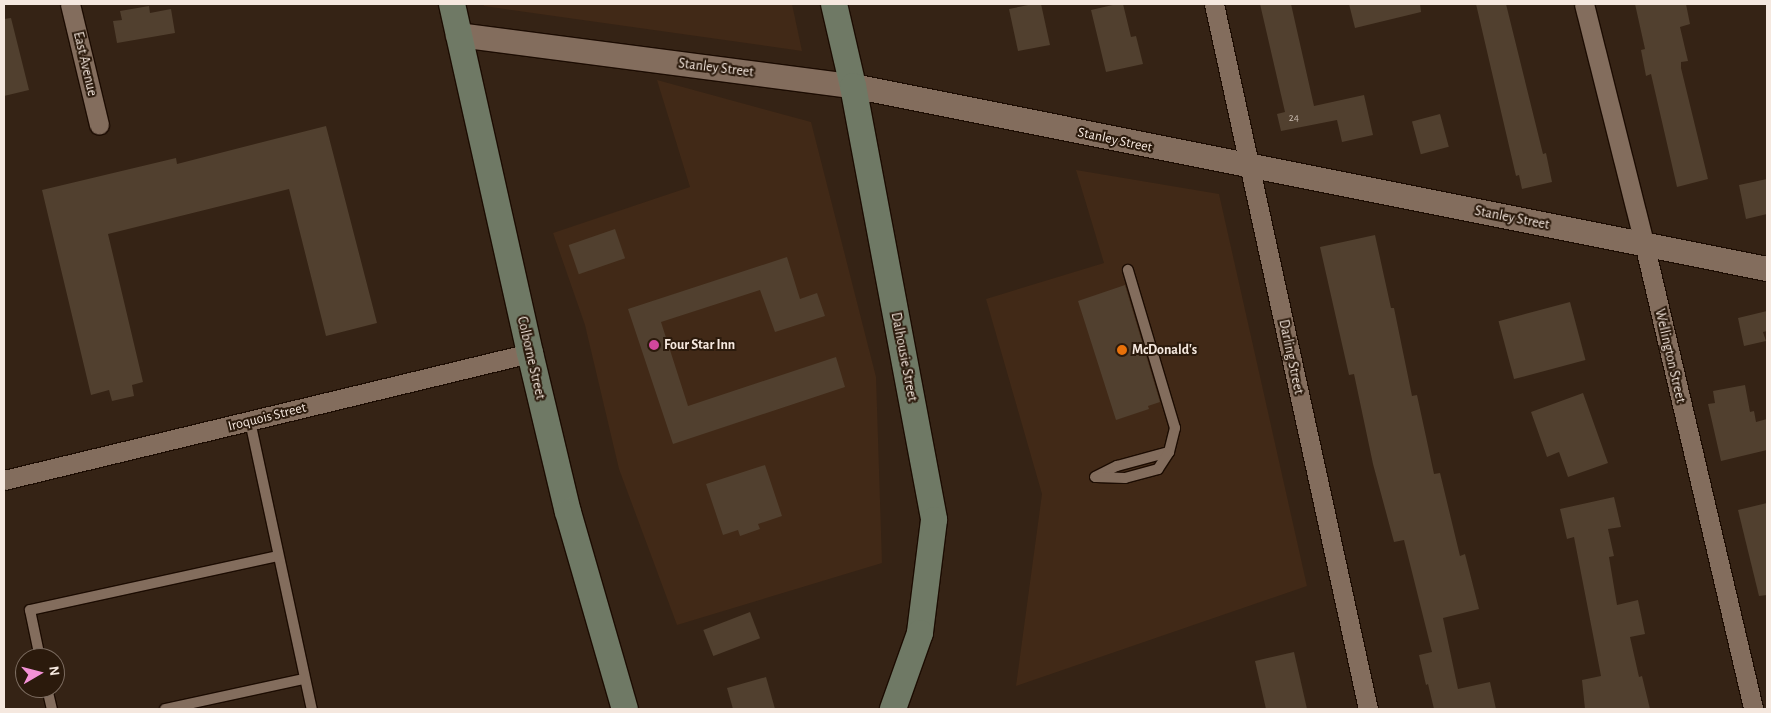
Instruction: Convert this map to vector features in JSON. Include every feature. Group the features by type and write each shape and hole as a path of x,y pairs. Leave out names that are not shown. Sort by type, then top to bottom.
{"main road":[{"name":"Colborne Street","path":"452,4 530,353 568,512 625,709"},
{"name":"Dalhousie Street","path":"834,4 853,86 934,520 920,633 893,709"}],"street":[{"name":"East Avenue","path":"70,4 99,125"},
{"name":"Darling Street","path":"1214,4 1368,709"},
{"name":"Wellington Street","path":"1584,4 1644,243 1753,709"},
{"name":"Stanley Street","path":"458,35 853,86 1767,269"},
{"name":"Iroquois Street","path":"4,480 530,353"}],"lane":[{"path":"1095,477 1117,466 1169,452 1175,428 1128,270"},
{"path":"250,421 304,679 312,709"},
{"path":"38,648 30,610 278,556"},
{"path":"166,709 178,708 304,679"}],"shaded area":[{"path":"483,4 792,4 802,51 484,6"},
{"path":"657,80 811,122 876,377 882,563 677,625 619,469 585,325 553,233 690,187"},
{"path":"1076,170 1219,194 1307,586 1016,686 1042,494 986,299 1104,263"}],"building":[{"path":"1041,4 1050,45 1018,51 1009,9"},
{"path":"1123,4 1131,37 1136,36 1143,64 1106,72 1091,10"},
{"path":"1260,4 1291,4 1314,106 1364,95 1373,135 1342,142 1337,120 1281,131 1277,114 1285,112"},
{"path":"1349,4 1420,4 1421,12 1355,28"},
{"path":"1476,4 1506,4 1543,154 1546,153 1552,182 1522,189 1519,175 1516,176"},
{"path":"1635,4 1686,4 1690,24 1680,27 1688,61 1681,62 1681,68 1708,179 1677,187 1651,74 1646,76 1641,50 1645,49"},
{"path":"149,6 150,13 171,9 175,33 117,43 113,21 122,20 120,11"},
{"path":"11,18 29,90 4,96 4,19"},
{"path":"1440,114 1449,147 1421,154 1412,122"},
{"path":"326,126 377,323 326,336 289,189 108,234 143,382 132,385 134,396 112,401 109,390 91,395 42,190 176,158 177,164"},
{"path":"1767,179 1767,214 1746,219 1739,185"},
{"path":"615,229 625,258 579,274 569,245"},
{"path":"1375,235 1391,308 1394,308 1412,396 1417,395 1434,474 1440,473 1460,556 1465,554 1479,609 1443,618 1458,689 1490,682 1496,709 1434,709 1428,684 1426,685 1419,655 1432,652 1404,540 1394,542 1373,464 1354,374 1349,375 1320,247"},
{"name":"Four Star Inn","path":"787,257 800,299 817,293 825,316 775,332 760,290 661,322 688,406 836,357 845,387 673,444 628,309"},
{"name":"McDonald's","path":"1125,285 1160,402 1148,406 1149,409 1116,420 1078,301"},
{"path":"1570,302 1586,360 1514,379 1499,321"},
{"path":"1767,311 1767,331 1763,332 1766,341 1744,346 1738,318"},
{"path":"1745,385 1750,412 1754,411 1756,422 1767,419 1767,450 1721,461 1708,404 1715,403 1713,391"},
{"path":"1583,393 1608,463 1568,477 1559,452 1547,457 1531,412"},
{"path":"765,465 782,516 758,524 760,529 740,536 738,530 723,535 706,484"},
{"path":"1614,497 1621,527 1608,529 1614,556 1609,557 1617,605 1638,600 1645,634 1630,637 1639,677 1642,676 1650,709 1585,709 1582,680 1601,676 1574,537 1567,539 1560,509"},
{"path":"1767,503 1767,595 1759,596 1738,510"},
{"path":"750,612 760,638 713,656 703,630"},
{"path":"1294,652 1307,709 1266,709 1255,661"},
{"path":"766,677 775,709 733,709 727,688"}],"place":[{"name":"Four Star Inn","path":"654,345"},
{"name":"McDonald's","path":"1122,350"}]}
